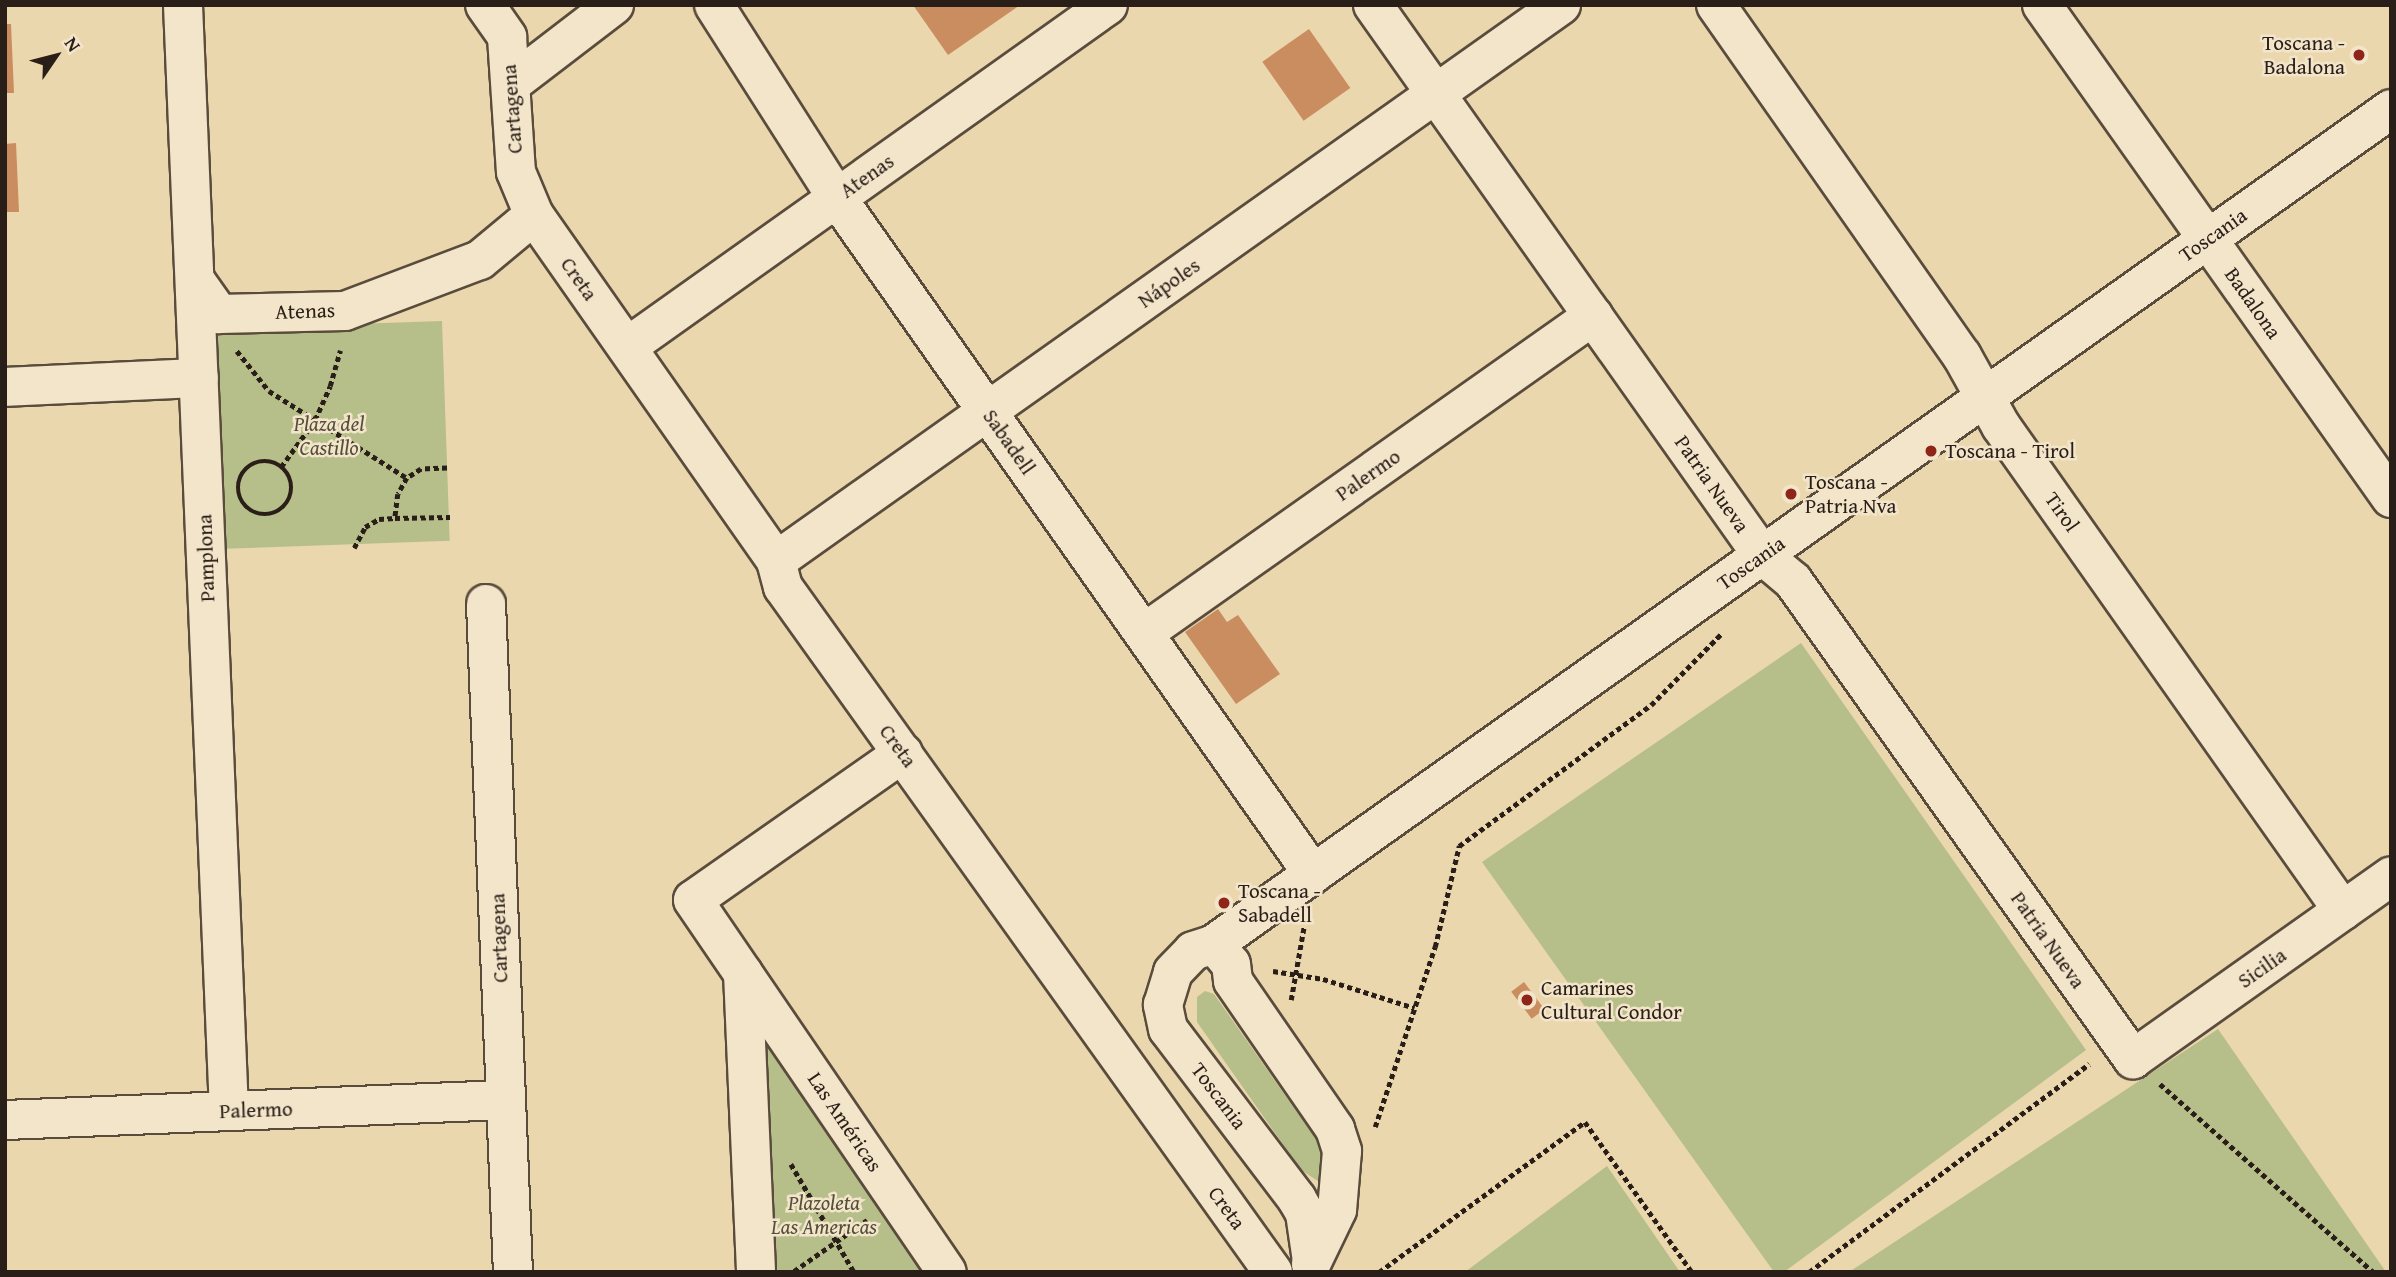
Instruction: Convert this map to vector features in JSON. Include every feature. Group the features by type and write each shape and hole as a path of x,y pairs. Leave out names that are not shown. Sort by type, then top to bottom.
{"street":[{"name":"Pamplona","path":"183,5 229,1111"},
{"name":"Cartagena","path":"485,5 507,37 516,172 520,187 534,215"},
{"path":"511,84 614,5"},
{"name":"Sabadell","path":"714,5 837,198 1313,874"},
{"name":"Atenas","path":"626,347 1108,5"},
{"name":"Patria Nueva","path":"1373,5 1762,555 1793,581 2133,1059"},
{"name":"Nápoles","path":"776,561 1561,5"},
{"name":"Tirol","path":"1716,5 1962,356 2001,426 2343,911"},
{"name":"Badalona","path":"2042,5 2391,498"},
{"name":"Toscania","path":"1311,1266 1305,1213 1297,1199 1168,1028 1163,1005 1173,972 1193,951 1223,954 1313,874 2391,109"},
{"name":"Atenas","path":"219,314 345,311 480,260 534,215"},
{"name":"Creta","path":"534,215 776,561 783,587 1273,1272"},
{"path":"195,280 219,314"},
{"name":"Palermo","path":"1144,633 1593,316"},
{"path":"5,387 199,378"},
{"name":"Cartagena","path":"486,604 513,1272"},
{"name":"Las Américas","path":"903,753 693,900 947,1272"},
{"name":"Sicilia","path":"2133,1059 2391,876"},
{"name":"Toscania","path":"1223,954 1233,981 1335,1129 1342,1151 1337,1210 1311,1266"},
{"path":"743,973 756,1272"},
{"name":"Palermo","path":"5,1120 506,1100"}],"path":[{"path":"281,467 315,420 337,362 345,311"},
{"path":"219,314 233,346 270,391 407,478"},
{"path":"268,461 281,467 289,476 292,488 289,500 282,509 270,514 258,514 247,508 239,497 238,484 244,471 255,463 268,461"},
{"path":"395,518 398,494 407,478 421,469 447,468"},
{"path":"354,548 365,527 379,519 450,517"},
{"path":"1373,1134 1435,947 1459,846 1651,705 1724,630"},
{"path":"1282,1053 1313,874"},
{"path":"1223,954 1296,975 1322,979 1415,1008"},
{"path":"1809,1272 2107,1051 2133,1059 2372,1272"},
{"path":"1379,1272 1585,1122 1692,1272"},
{"path":"784,1153 854,1272"},
{"path":"793,1272 872,1217"}],"green space":[{"name":"Plaza del Castillo","path":"442,321 450,541 218,549 210,329"},
{"path":"1801,643 2086,1050 1784,1272 1774,1272 1482,862"},
{"path":"1205,991 1214,994 1332,1162 1324,1185 1301,1170 1197,1022 1197,997"},
{"path":"2218,1029 2386,1272 1849,1272"},
{"name":"Plazoleta Las Americas","path":"765,1034 933,1272 769,1272"},
{"path":"1607,1166 1680,1272 1465,1272"}],"building":[{"path":"913,5 1020,5 948,55"},
{"path":"5,24 11,24 14,93 5,93"},
{"path":"1309,29 1350,88 1304,121 1262,62"},
{"path":"16,143 19,212 5,212 5,144"},
{"path":"1218,609 1227,622 1238,615 1280,674 1236,704 1185,632"},
{"name":"Camarines Cultural Condor","path":"1524,982 1544,1009 1532,1019 1511,992"}],"place":[{"name":"Toscana - Badalona","path":"2359,55"},
{"name":"Toscana - Tirol","path":"1931,451"},
{"name":"Toscana - Patria Nva","path":"1791,494"},
{"name":"Toscana - Sabadell","path":"1224,903"},
{"name":"Camarines Cultural Condor","path":"1527,1000"}]}
